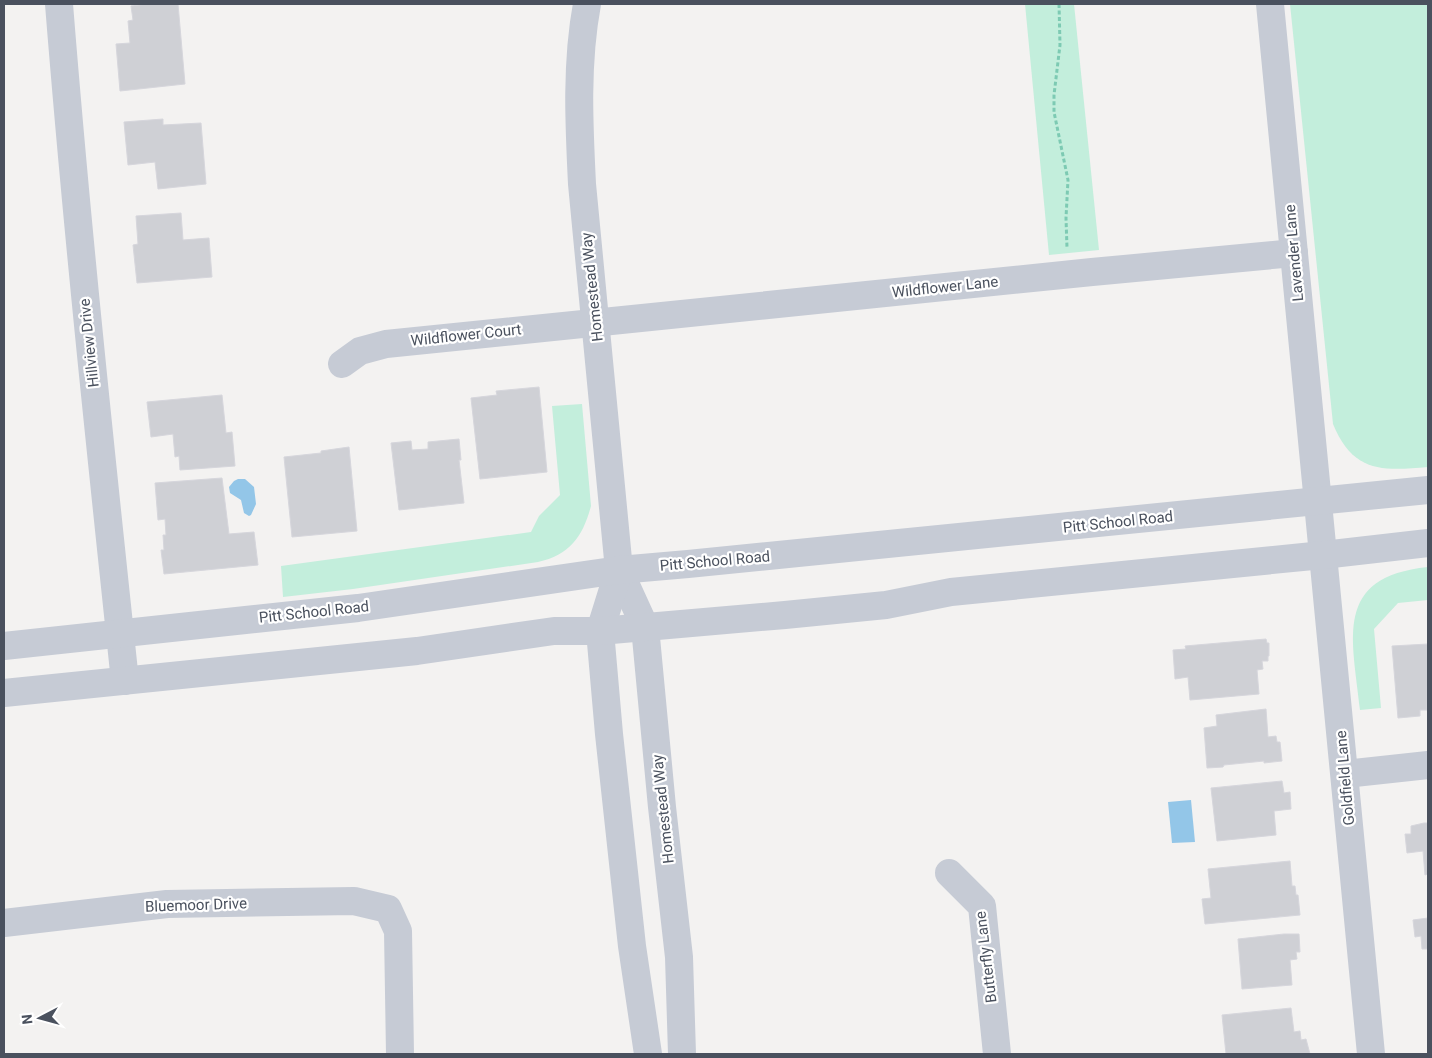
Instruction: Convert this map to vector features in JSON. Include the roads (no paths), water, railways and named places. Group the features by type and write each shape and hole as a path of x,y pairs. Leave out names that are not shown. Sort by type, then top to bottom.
{"street":[{"name":"Hillview Drive","path":"59,4 70,143 124,681"},
{"name":"Homestead Way","path":"587,4 582,45 579,120 582,184 619,570 645,627 661,798 679,957 682,1054"},
{"name":"Lavender Lane","path":"1270,4 1318,502"},
{"name":"Wildflower Lane","path":"595,322 1294,253"},
{"name":"Wildflower Court","path":"342,364 360,351 386,344 595,322"},
{"name":"Pitt School Road","path":"4,646 358,608 619,570 1428,490"},
{"name":"Goldfield Lane","path":"1318,502 1371,1054"},
{"path":"4,693 417,651 554,631 600,631 886,605 960,591 1323,556 1428,543"},
{"name":"Homestead Way","path":"619,570 600,631 632,946 648,1054"},
{"path":"1344,774 1428,765"},
{"name":"Butterfly Lane","path":"949,873 982,906 997,1054"},
{"name":"Bluemoor Drive","path":"4,923 167,904 354,901 388,909 398,931 400,1054"}],"water":[{"path":"238,479 245,479 254,487 256,504 249,516 244,513 241,500 230,493 229,487"},
{"path":"1191,800 1195,842 1172,843 1168,802"}]}
